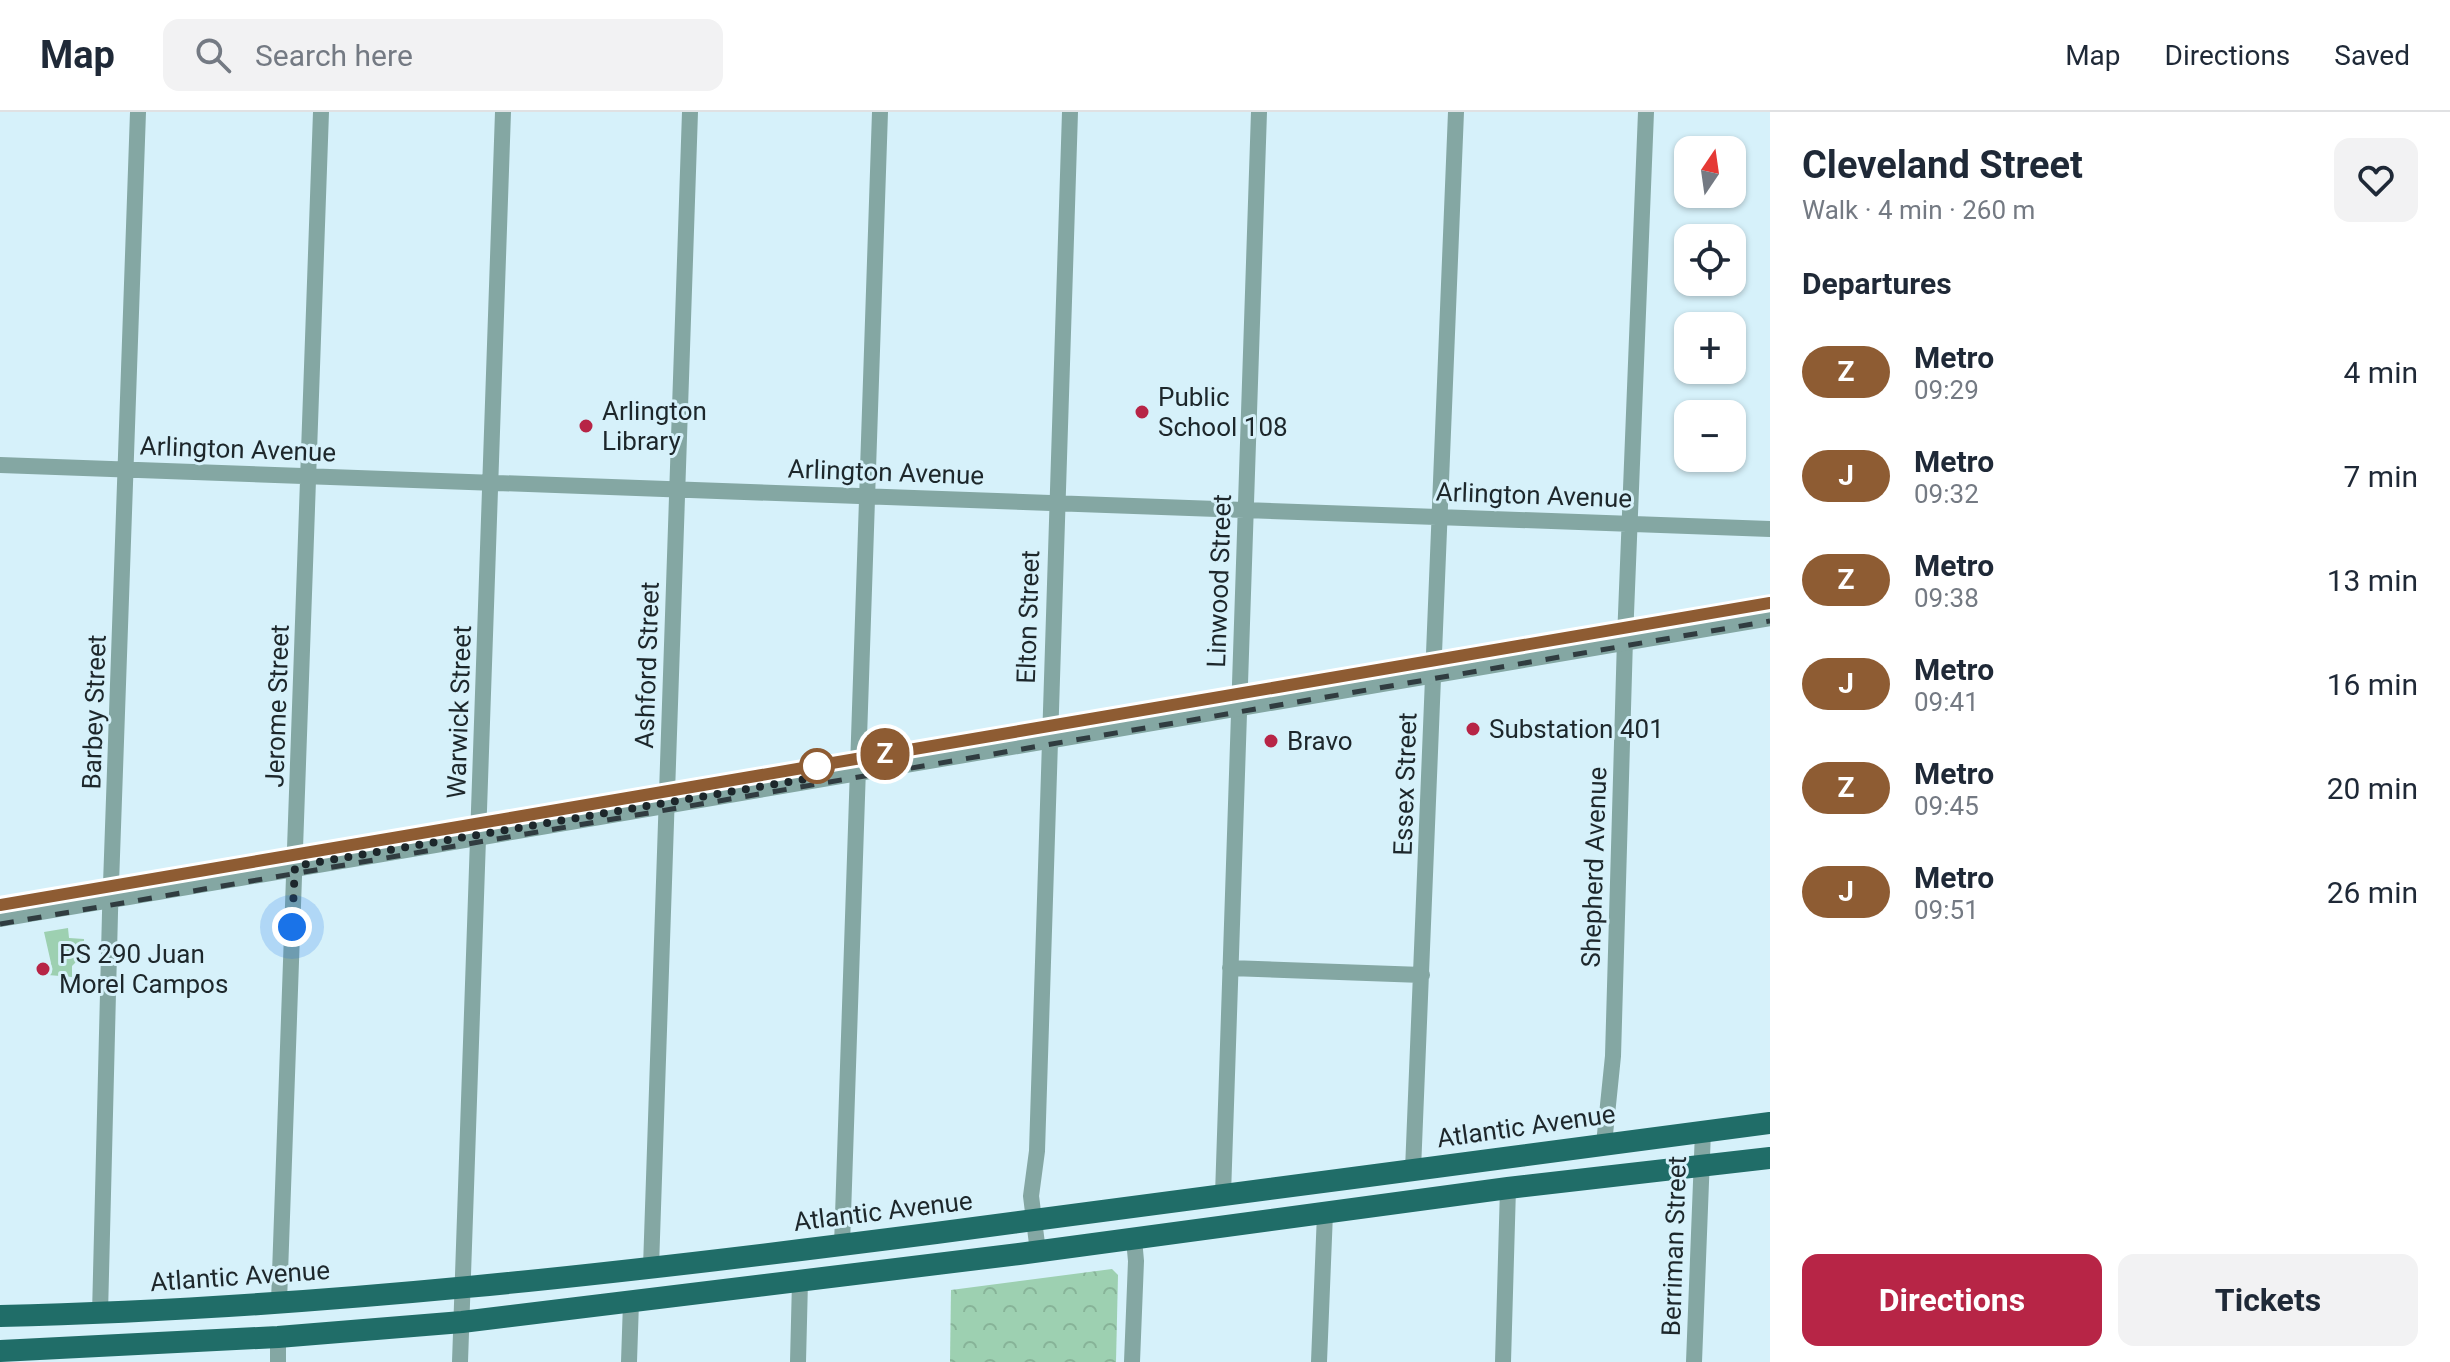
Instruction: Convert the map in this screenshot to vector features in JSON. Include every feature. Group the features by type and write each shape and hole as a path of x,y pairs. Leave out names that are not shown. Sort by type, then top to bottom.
{"main road":[{"name":"Atlantic Avenue","path":"0,1316 100,1314 279,1302 651,1267 842,1245 1770,1123"},
{"path":"0,1351 96,1354 462,1322 1038,1252 1508,1188 1770,1158"}],"street":[{"name":"Barbey Street","path":"100,1314 138,112"},
{"name":"Jerome Street","path":"279,1302 321,112"},
{"name":"Warwick Street","path":"460,1362 503,112"},
{"name":"Ashford Street","path":"651,1267 690,112"},
{"path":"842,1245 880,112"},
{"name":"Elton Street","path":"1038,1252 1031,1196 1037,1151 1070,112"},
{"name":"Linwood Street","path":"1223,1195 1259,112"},
{"name":"Essex Street","path":"1413,1170 1456,112"},
{"name":"Shepherd Avenue","path":"1604,1144 1613,1056 1629,523 1646,112"},
{"name":"Arlington Avenue","path":"0,465 1770,529"},
{"path":"0,916 1770,615"},
{"path":"1230,968 1422,975"},
{"name":"Berriman Street","path":"1694,1362 1703,1131"},
{"path":"1503,1362 1508,1188"},
{"path":"1319,1362 1325,1213"},
{"path":"1132,1362 1134,1239"},
{"path":"798,1362 800,1281"},
{"path":"629,1362 631,1302"},
{"path":"278,1337 278,1362"}],"green space":[{"path":"68,928 69,938 84,939 83,963 76,962 72,966 72,977 48,975 51,963 44,932"},
{"path":"1112,1269 1118,1275 1116,1362 950,1362 951,1290"}],"railway":[{"path":"0,905 1770,603"},
{"path":"0,924 1770,621"}],"metro line":[{"name":"Z","path":"0,905 1770,603"}],"place":[{"name":"Public School 108","path":"1142,412"},
{"name":"Arlington Library","path":"586,426"},
{"name":"Substation 401","path":"1473,729"},
{"name":"Bravo","path":"1271,741"},
{"name":"PS 290 Juan Morel Campos","path":"43,969"}],"route":[{"path":"292,927 295,866 829,775 817,766"}]}
